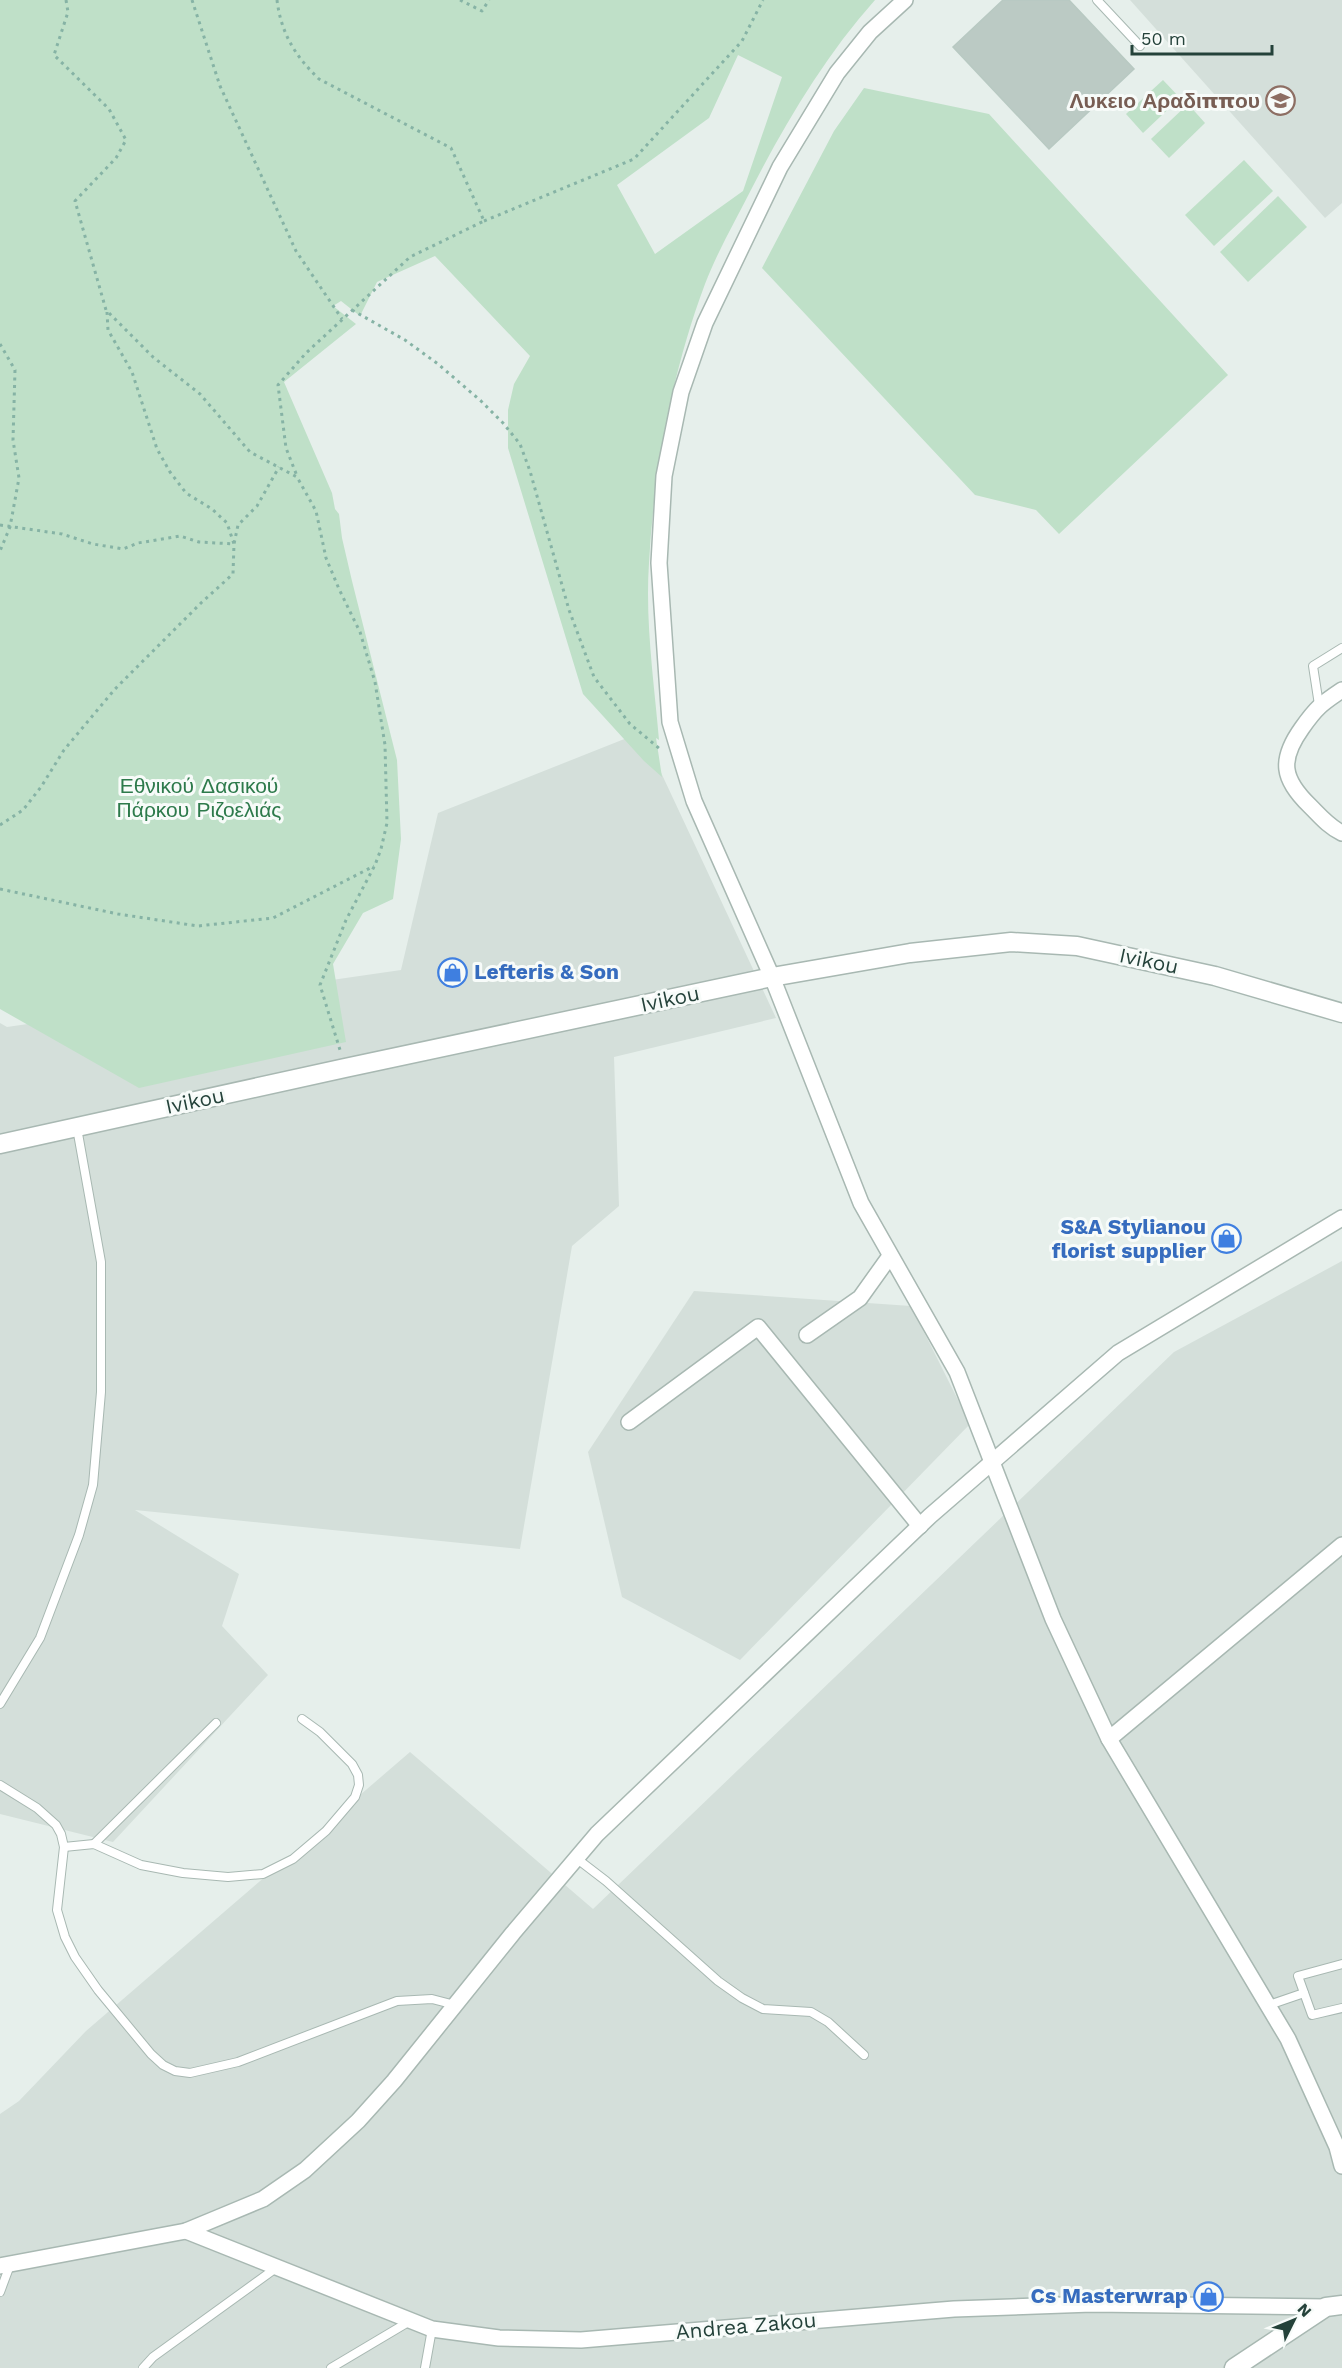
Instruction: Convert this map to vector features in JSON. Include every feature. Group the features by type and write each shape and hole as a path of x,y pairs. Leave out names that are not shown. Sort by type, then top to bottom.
{"street":[{"path":"905,0 870,32 837,73 780,167 705,323 681,392 664,476 658,563 670,722 694,801 772,977 861,1203 957,1372 1053,1619 1109,1739 1288,2039 1315,2095 1337,2147 1342,2166"},
{"path":"1342,690 1319,705 1289,746 1286,758 1294,791 1333,829 1342,833"},
{"name":"Ivikou","path":"0,1144 772,977 921,952 1011,942 1077,946 1215,976 1342,1013"},
{"path":"5,2264 186,2231 263,2199 305,2170 358,2121 394,2081 597,1834 920,1526 1118,1353 1342,1218"},
{"path":"807,1335 860,1299 890,1256"},
{"path":"629,1422 758,1327 920,1526"},
{"path":"1109,1739 1342,1545"},
{"name":"Andrea Zakou","path":"186,2231 432,2329 499,2338 581,2340 954,2309 1092,2304 1334,2306"},
{"path":"1234,2368 1334,2306"}],"lane":[{"path":"1097,0 1140,45"},
{"path":"1319,705 1314,666 1342,648"},
{"path":"0,1704 40,1638 79,1535 93,1485 101,1392 101,1262 77,1127"},
{"path":"64,1847 94,1844 141,1865 183,1873 228,1877 263,1874 293,1859 326,1831 355,1797 359,1785 358,1775 352,1764 321,1732 302,1719"},
{"path":"94,1844 216,1723"},
{"path":"0,1785 38,1808 62,1834 64,1847 57,1910 65,1937 75,1957 98,1990 151,2054 163,2065 175,2071 190,2073 238,2062 397,2001 432,1999 455,2005"},
{"path":"576,1858 606,1881 718,1981 742,1998 763,2009 811,2012 828,2022 864,2055"},
{"path":"1342,1964 1298,1976 1312,2015 1342,2008"},
{"path":"1269,2005 1304,1993"},
{"path":"0,2292 5,2264"},
{"path":"143,2368 153,2357 276,2268"},
{"path":"331,2368 411,2321"},
{"path":"425,2368 432,2329"}],"path":[{"path":"66,0 68,12 54,55 109,109 126,140 116,158 75,201 106,310 108,330 132,372 157,449 186,493 212,509 227,523 234,544"},
{"path":"192,0 220,86 296,251 342,319"},
{"path":"277,0 287,40 302,63 319,78 451,148 459,160 484,221"},
{"path":"460,0 482,11 489,0"},
{"path":"345,1068 321,985 346,920 375,865 387,823 386,745 375,682 360,632 326,558 316,511 297,477 286,448 278,385 306,353 410,257 484,221 634,159 742,41 763,0"},
{"path":"106,310 153,357 200,394 250,452 297,477"},
{"path":"352,310 405,339 438,364 481,401 520,444 530,471 568,610 594,677 630,724 657,748 681,758"},
{"path":"0,344 15,370 13,440 19,478 10,527 0,551"},
{"path":"0,825 23,810 41,787 64,750 115,689 233,574 234,544 238,525 257,506 279,467"},
{"path":"0,525 62,534 93,544 123,549 138,543 180,536 199,542 234,544"},
{"path":"0,889 118,915 198,926 273,918 375,865"}],"shaded area":[{"name":"Λυκειο Αραδιππου","path":"1130,0 1342,0 1342,203 1325,218"},
{"path":"642,732 776,1018 614,1057 619,1206 572,1246 520,1549 135,1510 239,1574 222,1626 268,1675 113,1842 0,1814 0,1023 7,1027 401,970 438,813"},
{"path":"1342,1261 1342,2368 0,2368 0,2114 19,2101 86,2031 410,1752 593,1909 1174,1352"},
{"path":"694,1291 911,1306 970,1424 740,1660 622,1597 588,1452"}],"green space":[{"name":"Εθνικού Δασικού Πάρκου Ριζοελιάς","path":"0,0 875,0 824,66 766,161 710,271 683,352 666,421 660,457 649,563 649,629 659,740 656,738 662,777 644,761 583,694 508,448 508,410 514,384 530,356 435,256 377,282 360,316 341,301 333,306 356,324 284,382 339,514 352,581 397,760 401,839 393,899 363,913 333,964 346,1042 139,1088 0,1009","holes":["738,55 782,77 743,191 655,254 617,185 709,118"]},
{"path":"1163,80 1180,98 1143,133 1126,114"},
{"path":"864,88 989,114 1228,375 1059,534 1036,510 975,495 762,268 834,131"},
{"path":"1188,104 1205,123 1169,158 1151,139"},
{"path":"1244,160 1273,191 1214,246 1185,215"},
{"path":"1278,196 1307,227 1248,282 1220,252"}],"building":[{"path":"1003,0 1069,0 1134,69 1049,149 953,47"}],"place":[{"name":"Λυκειο Αραδιππου","path":"1281,101"},
{"name":"Lefteris & Son","path":"453,972"},
{"name":"S&A Stylianou florist supplier","path":"1227,1239"},
{"name":"Cs Masterwrap","path":"1209,2296"}]}
